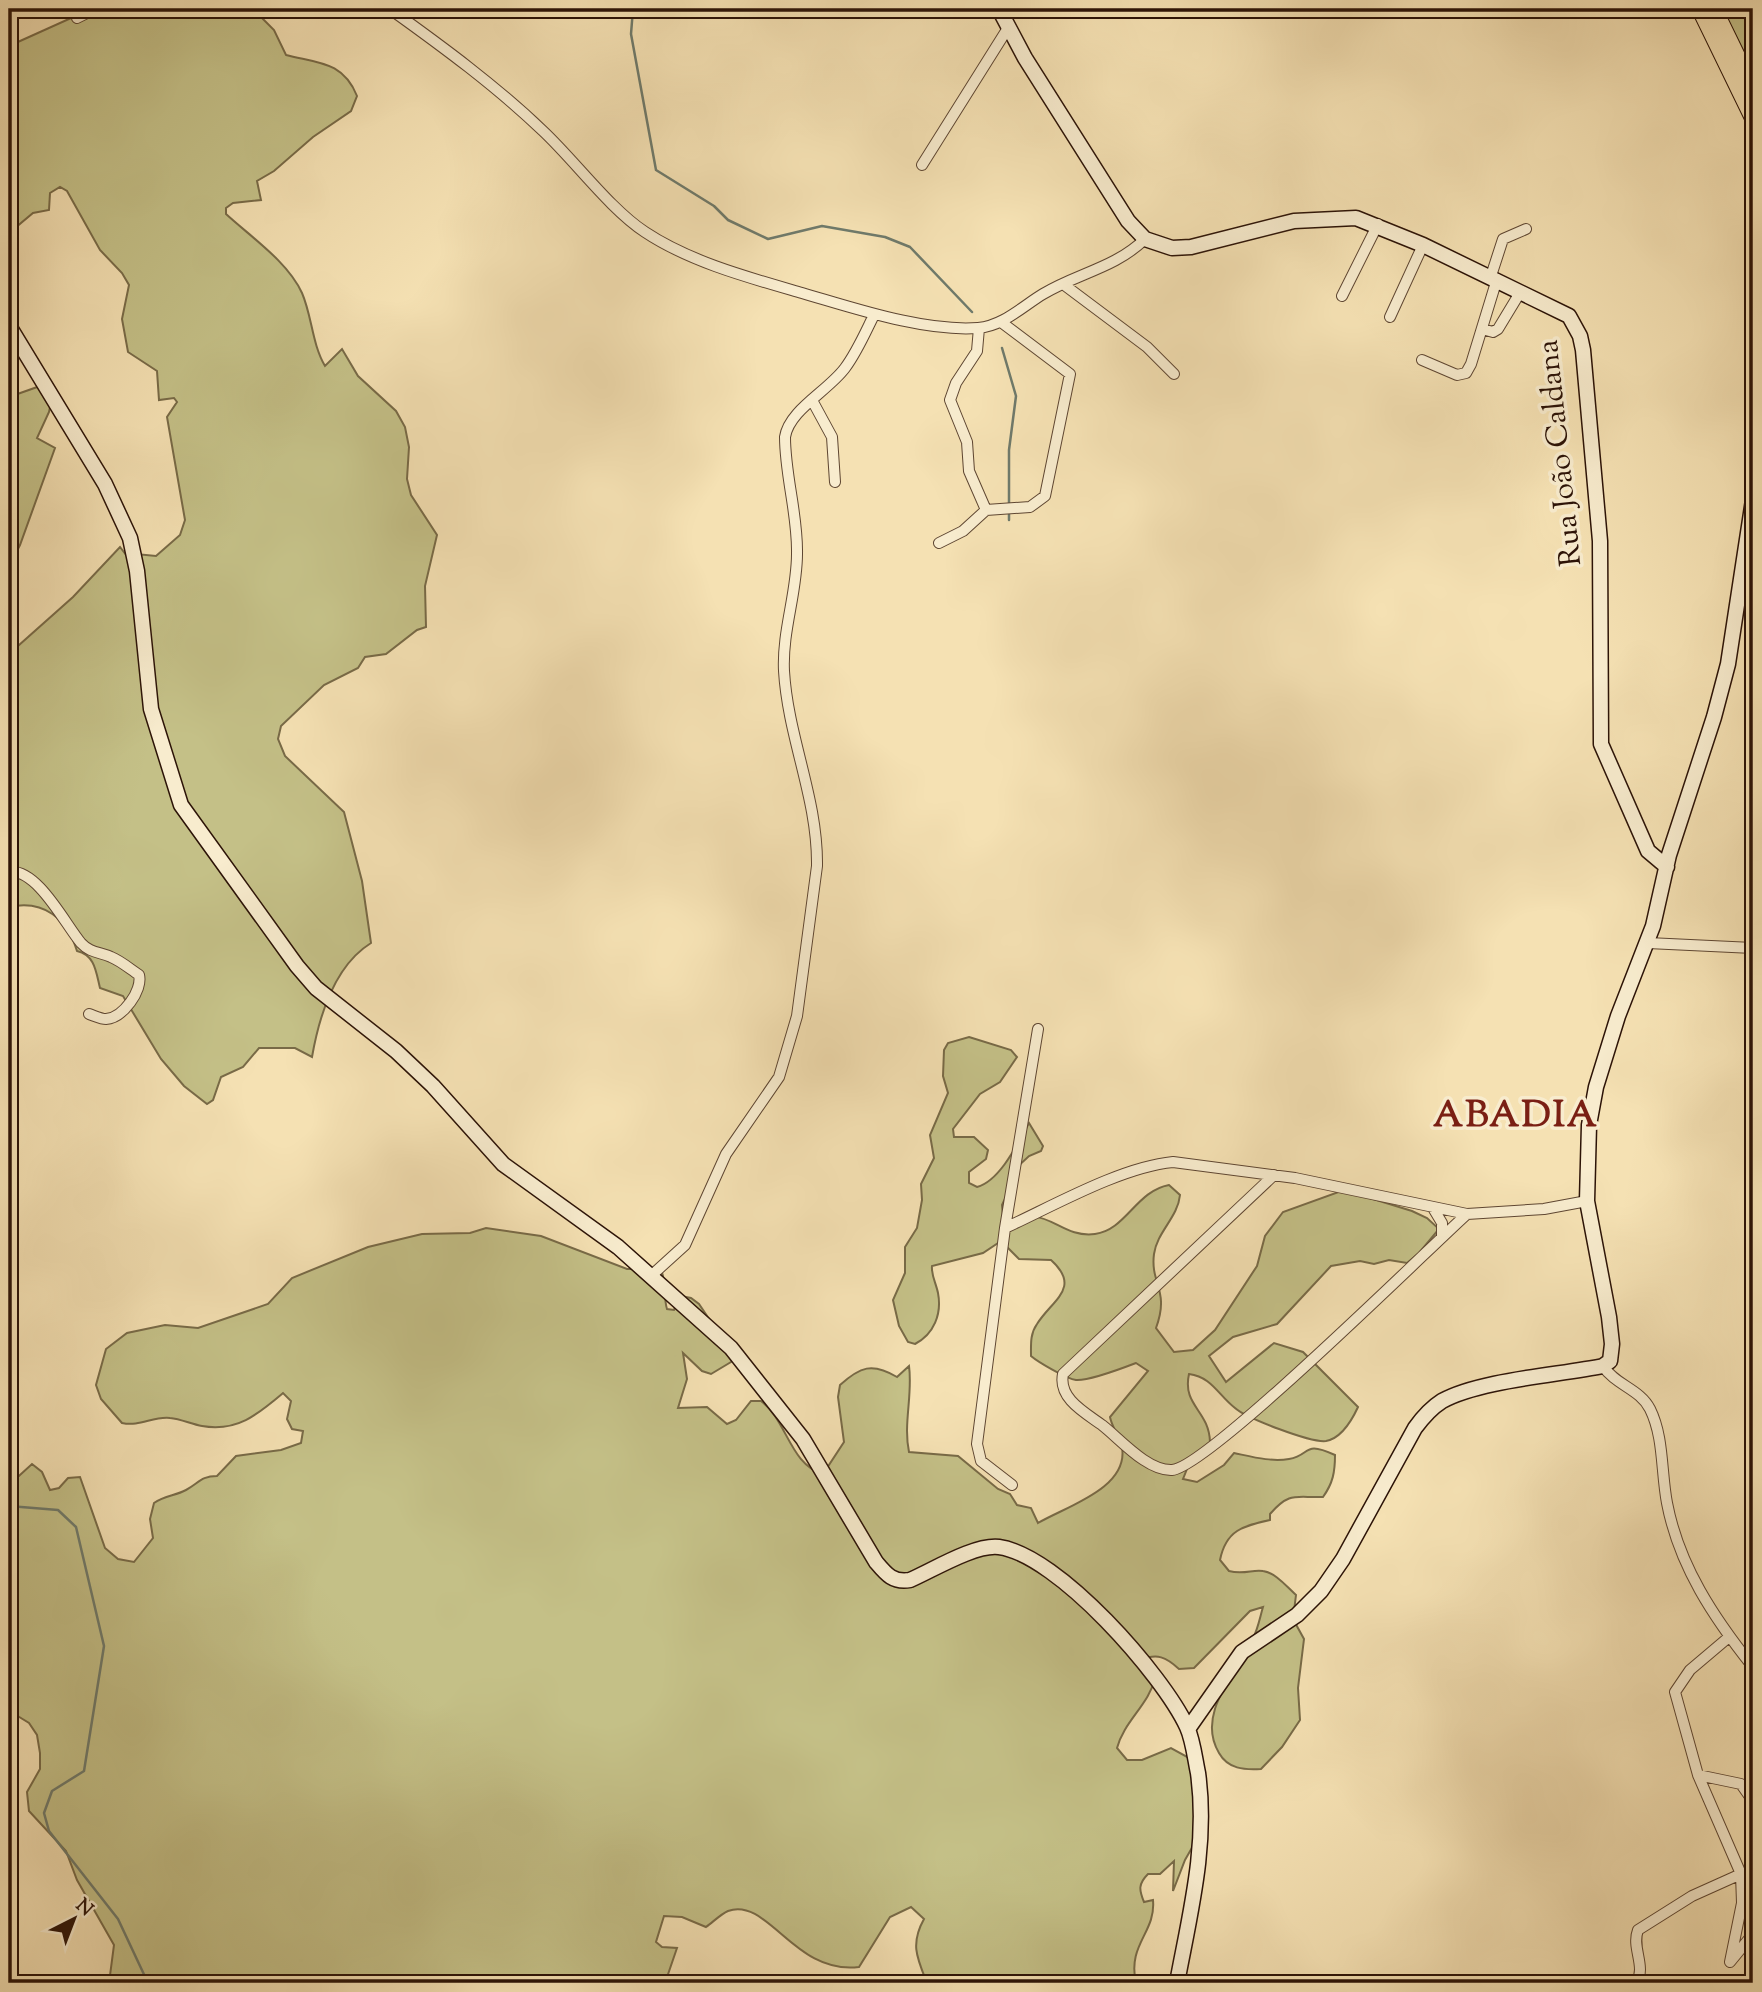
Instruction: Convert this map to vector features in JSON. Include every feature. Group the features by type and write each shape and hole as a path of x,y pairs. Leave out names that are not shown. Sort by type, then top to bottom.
{"main road":[{"path":"1700,9 1753,118"},
{"path":"1714,9 1753,89"},
{"path":"1725,62 1753,129"}],"street":[{"path":"77,18 95,9"},
{"path":"390,9 460,59 542,130 642,230 726,269 874,315 979,328 1001,321 1063,285 1120,260 1145,239 1128,220 1008,28 999,9"},
{"path":"922,165 1008,28"},
{"name":"Rua João Caldana","path":"1145,239 1172,248 1191,247 1294,221 1356,218 1378,224 1563,310 1576,325 1580,336 1600,541 1601,744 1643,840 1655,860 1668,861"},
{"path":"1342,296 1378,224"},
{"path":"1422,360 1462,376 1471,364 1482,329 1503,239 1526,229"},
{"path":"1390,317 1423,245"},
{"path":"1063,285 1140,341 1174,374"},
{"path":"1482,329 1493,332 1498,330 1521,291"},
{"path":"652,1275 685,1245 726,1154 779,1077 797,1016 817,842 816,819 789,709 784,670 785,638 797,551 785,437 790,419 813,402 844,370 874,315"},
{"path":"939,543 963,531 986,510 1030,507 1042,501 1071,379 1065,368 1001,321"},
{"path":"9,326 105,484 130,538 137,571 150,709 171,781 181,805 203,839 316,988 396,1051 433,1086 503,1164 652,1275 732,1348 803,1439 885,1572 896,1581 910,1580 988,1547 1010,1550 1023,1556 1097,1610 1169,1695 1188,1729 1198,1773 1201,1852 1177,1983"},
{"path":"979,328 977,351 951,391 950,400 967,442 969,471 986,510"},
{"path":"813,402 832,436 835,482"},
{"path":"1188,1729 1242,1652 1297,1615 1321,1591 1343,1559 1415,1427 1428,1411 1444,1401 1479,1389 1603,1366 1612,1355 1594,1228 1587,1201 1588,1137 1596,1087 1618,1016 1647,943 1668,861 1699,768 1728,664 1753,500"},
{"path":"9,872 15,871 28,878 41,890 89,950 114,958 139,975 140,984 135,996 115,1016 102,1018 89,1014"},
{"path":"1647,943 1750,948 1753,956"},
{"path":"1012,1485 981,1461 977,1444 1004,1228 1038,1029"},
{"path":"1004,1228 1153,1164 1172,1162 1274,1175 1467,1214 1544,1209 1587,1201"},
{"path":"1274,1175 1063,1374 1062,1382 1066,1394 1077,1407 1149,1462 1164,1470 1182,1468 1231,1432 1467,1214"},
{"path":"1433,1208 1441,1223 1442,1237"},
{"path":"1603,1366 1612,1378 1644,1399 1650,1409 1657,1428 1667,1502 1676,1541 1688,1572 1729,1637 1753,1667"},
{"path":"1729,1637 1689,1670 1675,1692 1698,1774 1741,1874 1742,1903 1729,1962 1753,1934"},
{"path":"1698,1774 1741,1784 1753,1801"},
{"path":"1636,1983 1641,1972 1636,1940 1638,1930 1692,1896 1741,1874"}],"shaded area":[{"path":"91,9 253,9 274,30 286,55 328,65 344,76 351,85 357,96 351,111 313,137 274,171 257,181 261,200 233,203 226,208 226,214 278,260 296,282 325,366 342,349 358,376 396,411 405,427 409,447 407,479 411,495 437,535 425,586 426,627 417,630 386,654 365,657 358,668 324,685 281,726 278,739 285,756 344,812 362,881 371,943 347,965 330,994 312,1057 295,1048 259,1048 243,1067 221,1077 213,1100 207,1104 184,1086 161,1059 123,996 100,988 91,960 77,951 60,921 43,909 33,906 9,907 9,654 73,597 120,547 130,560 136,554 156,556 180,535 185,520 167,417 177,402 174,398 159,400 157,371 128,352 122,319 129,285 122,273 100,250 67,191 60,187 50,193 49,210 33,213 9,233 9,46"},
{"path":"1716,9 1753,9 1753,87"},
{"path":"43,385 53,393 49,412 37,438 55,448 20,545 9,566 9,397"},
{"path":"969,1037 1011,1050 1017,1057 1000,1082 980,1094 953,1129 954,1137 974,1137 988,1150 986,1159 969,1172 969,1183 977,1187 1001,1169 1029,1123 1043,1146 1041,1151 1029,1156 1014,1170 1012,1184 1002,1205 1004,1227 1018,1219 1030,1217 1041,1218 1082,1234 1095,1234 1115,1226 1158,1189 1169,1185 1180,1195 1176,1210 1159,1239 1154,1254 1161,1305 1156,1328 1174,1352 1193,1350 1215,1330 1257,1266 1265,1236 1283,1212 1344,1190 1412,1211 1427,1218 1439,1229 1407,1263 1389,1260 1374,1264 1360,1261 1331,1266 1277,1324 1233,1337 1209,1356 1226,1382 1274,1343 1303,1352 1358,1407 1342,1432 1332,1439 1318,1441 1265,1423 1235,1408 1204,1379 1189,1374 1189,1394 1209,1431 1210,1442 1189,1464 1183,1479 1197,1482 1224,1465 1234,1453 1282,1460 1317,1449 1335,1455 1335,1467 1323,1497 1294,1497 1283,1502 1270,1514 1270,1520 1244,1527 1231,1536 1220,1560 1229,1571 1268,1572 1296,1595 1293,1619 1304,1639 1298,1688 1300,1720 1282,1747 1261,1769 1243,1769 1227,1762 1219,1753 1213,1738 1212,1723 1221,1693 1255,1634 1263,1607 1250,1611 1194,1668 1179,1669 1157,1657 1141,1660 1156,1676 1148,1696 1125,1729 1117,1748 1127,1760 1142,1760 1171,1748 1191,1759 1205,1784 1193,1846 1173,1891 1174,1861 1160,1874 1148,1874 1141,1884 1140,1891 1144,1902 1153,1900 1153,1911 1135,1958 1136,1983 927,1983 920,1966 916,1944 924,1919 911,1907 890,1917 859,1967 836,1966 817,1960 757,1915 743,1910 728,1911 706,1927 682,1917 664,1916 656,1942 662,1947 677,1948 665,1983 109,1983 114,1945 77,1880 66,1851 29,1811 27,1792 40,1769 37,1735 29,1723 16,1715 9,1718 9,1485 32,1464 42,1472 50,1490 59,1488 68,1478 80,1477 105,1548 118,1559 134,1562 153,1538 150,1519 154,1503 186,1490 204,1479 217,1476 236,1456 281,1450 301,1443 303,1431 292,1429 287,1419 291,1401 283,1393 255,1415 226,1426 202,1426 170,1418 135,1424 122,1423 101,1399 96,1385 106,1349 127,1333 165,1325 198,1328 268,1304 292,1278 368,1247 422,1234 470,1233 486,1228 541,1236 627,1269 660,1269 667,1309 674,1310 680,1296 691,1298 699,1304 736,1359 711,1374 702,1371 683,1353 687,1379 678,1408 707,1407 727,1424 736,1420 751,1401 761,1401 777,1419 803,1461 823,1474 844,1442 838,1397 840,1385 854,1374 867,1369 880,1369 897,1377 909,1366 909,1452 958,1456 998,1489 1010,1494 1017,1505 1031,1508 1038,1523 1093,1494 1116,1474 1122,1461 1122,1447 1110,1417 1148,1371 1136,1363 1076,1380 1031,1356 1033,1332 1061,1294 1064,1278 1051,1260 1019,1259 1006,1246 1004,1239 983,1253 932,1266 939,1308 932,1329 922,1340 915,1344 908,1342 899,1326 893,1300 905,1273 905,1247 917,1228 922,1200 921,1184 934,1158 930,1135 948,1093 943,1076 944,1050 948,1043"}],"waterway":[{"path":"633,9 631,34 656,170 714,206 728,220 768,239 822,226 885,237 910,247 972,312"},
{"path":"1002,348 1016,396 1009,450 1009,520"},
{"path":"9,1506 58,1510 76,1527 104,1646 84,1771 52,1791 44,1813 49,1831 118,1919 148,1983"}],"district":[{"name":"ABADIA","path":"1516,1117"}]}
